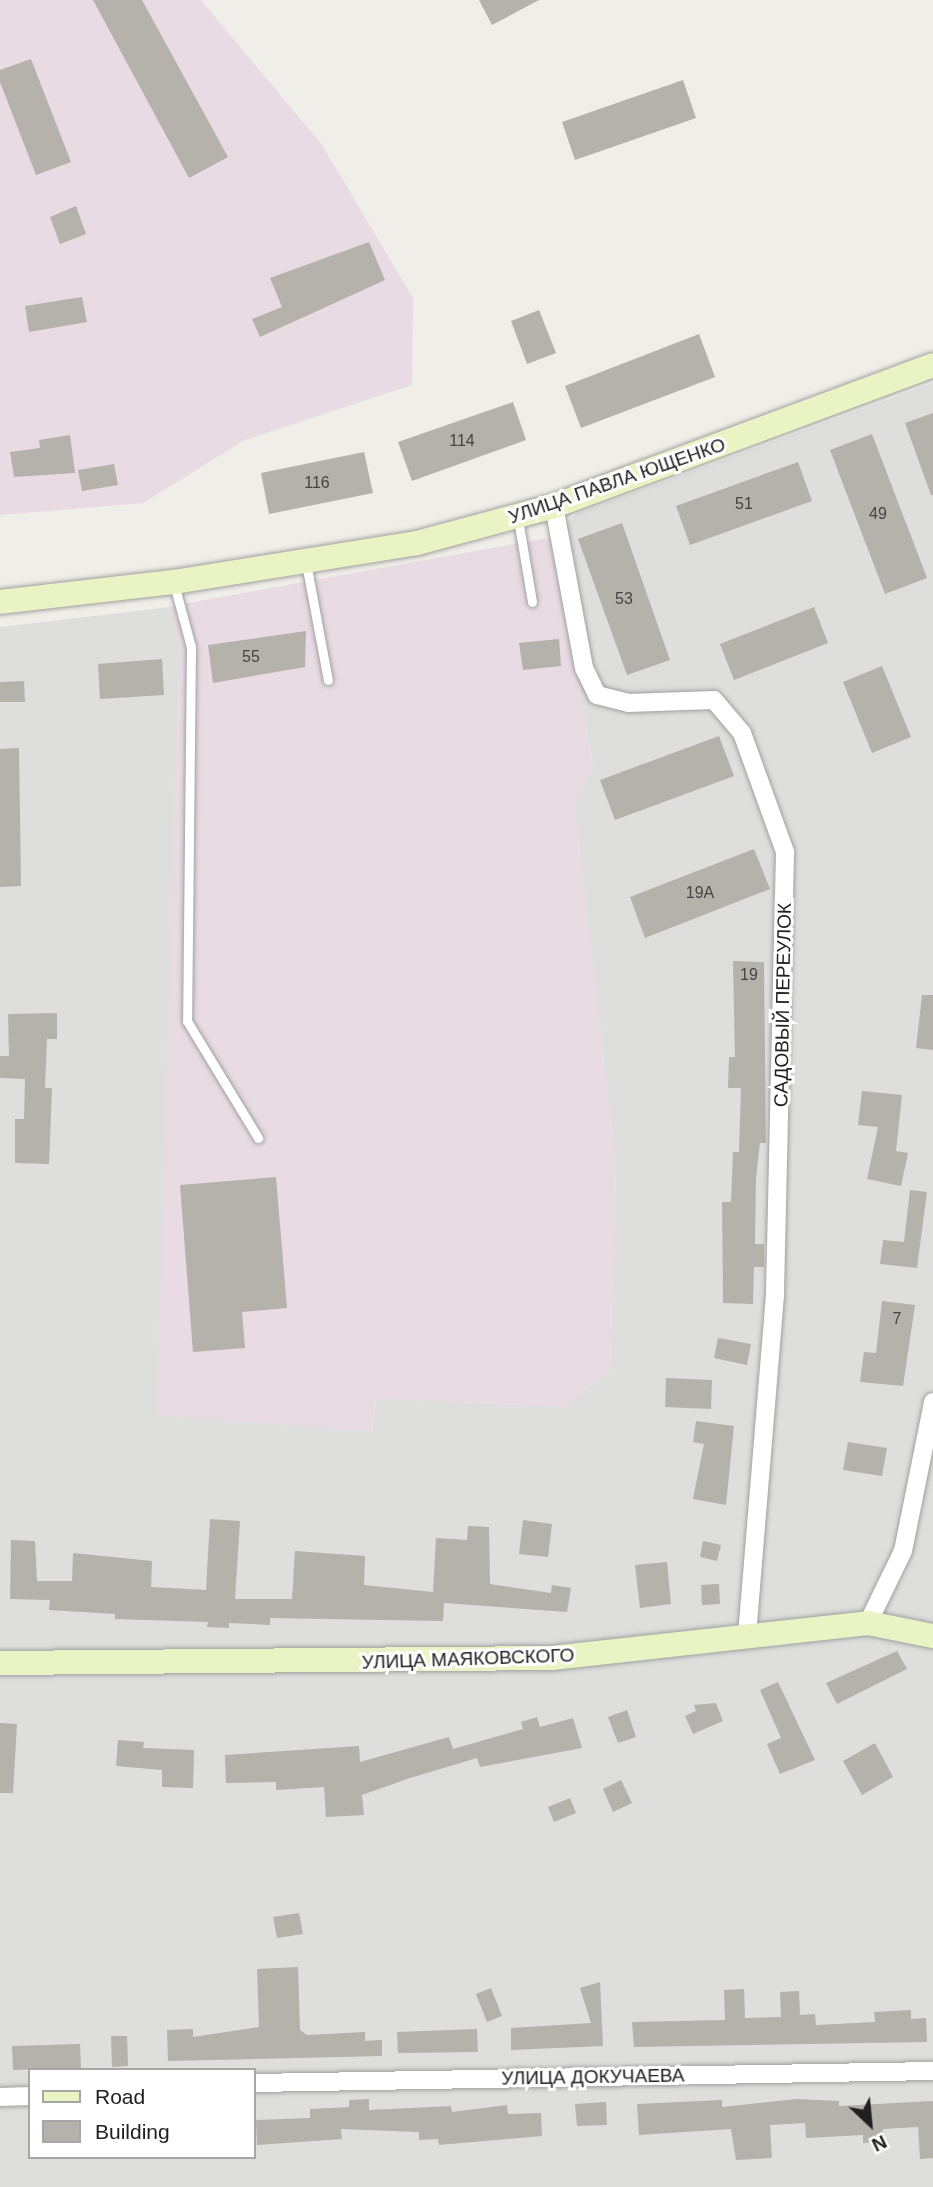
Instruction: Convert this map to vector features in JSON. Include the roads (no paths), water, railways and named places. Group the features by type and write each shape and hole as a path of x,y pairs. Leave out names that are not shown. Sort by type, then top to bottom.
{"street":[{"name":"УЛИЦА ПАВЛА ЮЩЕНКО","path":"0,602 174,582 306,563 417,543 555,506 933,365"},
{"name":"САДОВЫЙ ПЕРЕУЛОК","path":"555,506 584,668 597,695 628,702 714,700 742,733 785,852 775,1295 747,1639"},
{"path":"868,1623 903,1551 933,1402"},
{"name":"УЛИЦА МАЯКОВСКОГО","path":"0,1663 552,1658 747,1639 815,1625 868,1623 933,1636"},
{"name":"УЛИЦА ДОКУЧАЕВА","path":"256,2083 933,2071"},
{"path":"0,2097 28,2096"}],"lane":[{"path":"517,517 532,603"},
{"path":"306,563 328,680"},
{"path":"174,582 191,647 187,1021 258,1138"}]}
